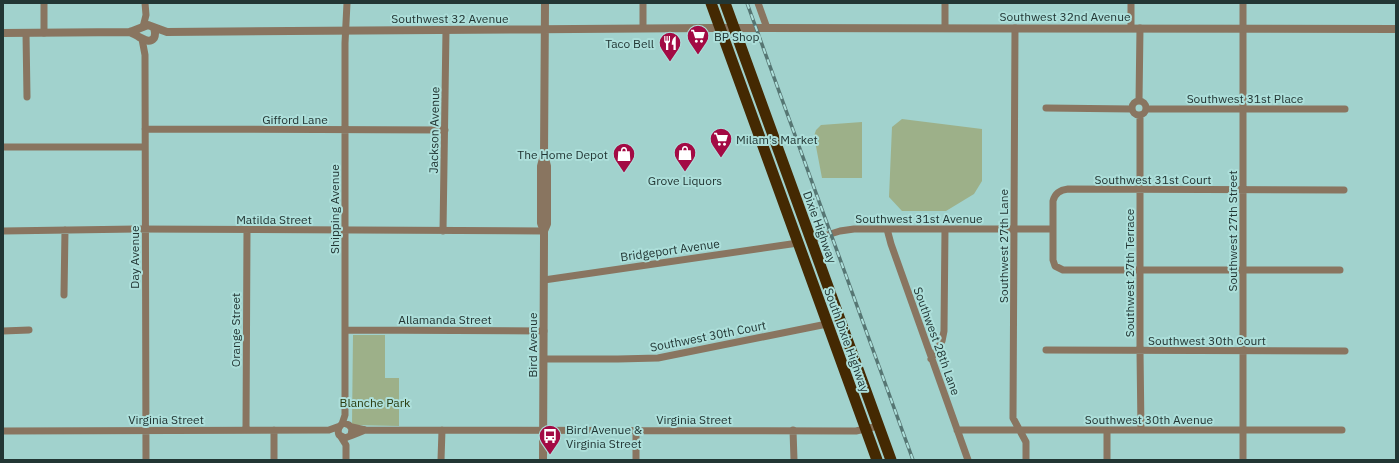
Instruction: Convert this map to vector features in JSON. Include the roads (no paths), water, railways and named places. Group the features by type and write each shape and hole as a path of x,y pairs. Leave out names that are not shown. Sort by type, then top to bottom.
{"highway":[{"name":"South Dixie Highway","path":"711,3 877,460"},
{"name":"Dixie Highway","path":"725,3 891,460"}],"street":[{"path":"44,3 44,33"},
{"name":"Day Avenue","path":"145,3 147,33 145,55 146,460"},
{"name":"Shipping Avenue","path":"347,3 345,130 345,415 347,416 347,429"},
{"name":"Bird Avenue","path":"543,460 544,231 547,224 547,166 544,155 545,3"},
{"path":"643,3 643,28"},
{"path":"758,3 767,28"},
{"path":"945,3 945,28"},
{"path":"1131,3 1131,28"},
{"name":"Southwest 27th Street","path":"1243,3 1243,460"},
{"name":"Southwest 32 Avenue","path":"3,33 734,28"},
{"name":"Southwest 32nd Avenue","path":"734,28 1396,29"},
{"name":"Southwest 27th Lane","path":"1015,28 1013,418 1026,442 1026,460"},
{"path":"1139,101 1140,28"},
{"name":"Jackson Avenue","path":"443,231 446,30"},
{"path":"26,33 27,97"},
{"path":"1132,109 1136,114 1140,115 1144,113 1146,109 1145,104 1139,101"},
{"path":"1132,109 1134,103 1139,101"},
{"path":"1046,108 1132,109"},
{"name":"Southwest 31st Place","path":"1146,109 1345,109"},
{"name":"Southwest 27th Terrace","path":"1140,115 1141,430"},
{"name":"Gifford Lane","path":"145,129 445,130"},
{"path":"3,147 145,147"},
{"name":"Southwest 31st Court","path":"1053,230 1055,197 1058,192 1068,189 1344,190"},
{"name":"Southwest 28th Lane","path":"887,229 968,460"},
{"path":"931,358 942,341 944,331 945,229"},
{"name":"Matilda Street","path":"3,230 544,231"},
{"path":"64,295 65,230"},
{"name":"Orange Street","path":"246,430 247,230"},
{"name":"Southwest 31st Avenue","path":"811,240 844,230 1053,230"},
{"path":"1053,230 1054,264 1057,268 1068,270 1340,270"},
{"name":"Bridgeport Avenue","path":"544,280 798,243"},
{"name":"Southwest 30th Court","path":"544,359 618,360 658,358 827,324"},
{"path":"3,331 29,330"},
{"name":"Allamanda Street","path":"345,330 544,331"},
{"name":"Southwest 30th Court","path":"1046,350 1345,351"},
{"name":"Virginia Street","path":"3,431 347,429 363,432 365,430 856,430 878,426"},
{"path":"346,445 338,430 347,429"},
{"path":"340,436 345,438 347,429"},
{"path":"346,460 346,445 348,444 347,429"},
{"path":"274,430 274,460"},
{"name":"Virginia Street","path":"329,430 340,436"},
{"path":"441,460 442,430"},
{"path":"636,430 636,460"},
{"path":"794,430 794,460"},
{"name":"Southwest 30th Avenue","path":"957,430 1342,430"},
{"path":"1107,431 1107,460"}],"railway":[{"path":"747,3 913,460"}],"place":[{"name":"BP Shop","path":"698,56"},
{"name":"Taco Bell","path":"670,62"},
{"name":"Milam's Market","path":"721,158"},
{"name":"Grove Liquors","path":"685,172"},
{"name":"The Home Depot","path":"624,174"},
{"name":"Bird Avenue & Virginia Street","path":"550,456"}],"park label":[{"name":"Blanche Park","path":"375,402"}]}
